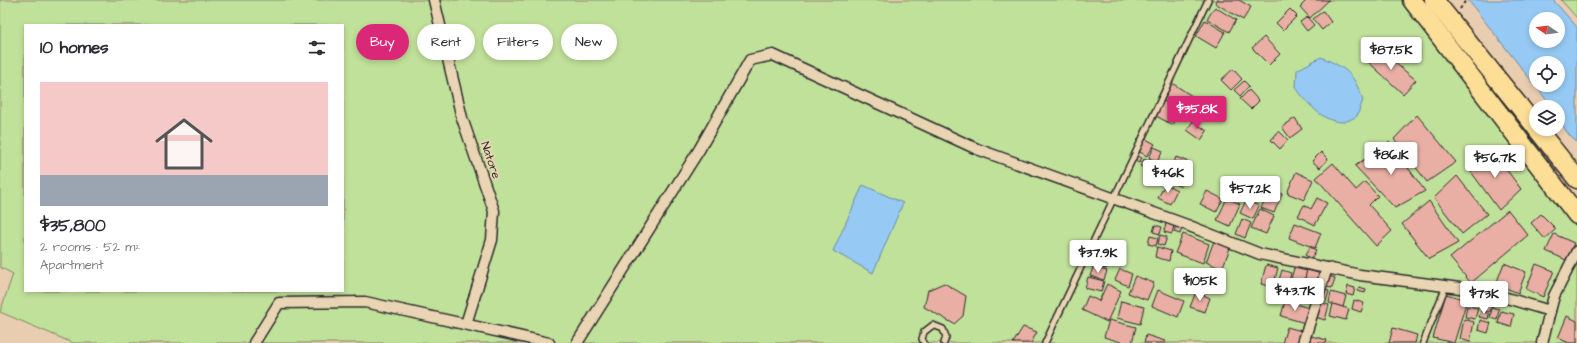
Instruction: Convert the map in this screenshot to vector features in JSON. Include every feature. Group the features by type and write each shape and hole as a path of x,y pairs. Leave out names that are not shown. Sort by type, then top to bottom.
{"highway":[{"path":"1412,0 1577,215"},
{"path":"1434,0 1529,118"},
{"path":"1543,136 1577,179"}],"street":[{"name":"Natore","path":"433,1 462,118 494,211 492,240 466,324"},
{"path":"577,343 699,150 750,60 773,55 977,150 1114,198 1260,254 1360,275 1483,291 1550,311"},
{"path":"1542,343 1554,296 1577,251"},
{"path":"1303,343 1328,268"},
{"path":"254,343 279,303 365,302 549,343"}],"lane":[{"path":"1045,343 1208,0"},
{"path":"1423,343 1446,286"},
{"path":"924,343 922,339 924,332 932,325 943,329 946,337 944,343"}],"green space":[{"path":"0,0 1412,0 1577,215 1577,343 73,343 0,312 13,274 0,267"},
{"path":"1561,0 1577,0 1577,18"}],"water":[{"path":"1468,0 1553,0 1564,12 1529,12 1529,48 1565,48 1565,14 1577,27 1577,142 1565,129 1565,100 1547,100 1540,92 1565,92 1565,56 1529,56 1529,78"},
{"path":"1321,57 1338,65 1348,73 1356,84 1363,100 1357,116 1348,121 1342,122 1328,119 1316,110 1296,88 1297,70"},
{"path":"863,185 903,203 873,273 833,251"}],"building":[{"path":"1217,0 1239,0 1251,7 1243,20 1215,3"},
{"path":"1307,0 1329,0 1310,18 1300,7"},
{"path":"1215,7 1236,20 1229,32 1207,19"},
{"path":"1290,9 1297,16 1283,30 1276,23"},
{"path":"1323,11 1331,22 1322,30 1313,19"},
{"path":"1307,17 1314,25 1307,31 1300,22"},
{"path":"1205,20 1225,32 1216,48 1196,36"},
{"path":"1264,37 1280,54 1269,65 1252,48"},
{"path":"1378,49 1416,80 1403,94 1364,58"},
{"path":"1233,69 1242,79 1231,90 1221,80"},
{"path":"1244,81 1249,86 1240,96 1234,90"},
{"path":"1172,83 1204,104 1195,118 1163,96"},
{"path":"1249,90 1259,101 1251,109 1240,99"},
{"path":"1162,100 1181,110 1173,125 1154,115"},
{"path":"1417,115 1456,162 1427,182 1394,139"},
{"path":"1295,118 1302,129 1290,138 1282,127"},
{"path":"1193,121 1207,131 1201,140 1187,130"},
{"path":"1279,131 1288,140 1280,149 1271,140"},
{"path":"1146,139 1155,144 1147,156 1138,151"},
{"path":"1389,142 1425,191 1395,208 1355,166"},
{"path":"1154,147 1163,151 1157,162 1149,158"},
{"path":"1491,149 1521,189 1499,210 1469,169"},
{"path":"1321,152 1328,159 1320,168 1312,161"},
{"path":"1136,155 1142,158 1139,163 1133,160"},
{"path":"1176,157 1191,163 1181,187 1167,181"},
{"path":"1144,159 1154,164 1150,171 1140,166"},
{"path":"1333,163 1356,190 1365,182 1378,196 1369,205 1392,231 1376,246 1316,178"},
{"path":"1296,172 1313,180 1304,200 1287,193"},
{"path":"1457,176 1487,214 1462,234 1434,198"},
{"path":"1165,184 1177,190 1170,204 1158,198"},
{"path":"1249,188 1259,193 1255,202 1244,197"},
{"path":"1270,189 1282,194 1274,213 1261,208"},
{"path":"1207,191 1223,199 1216,212 1200,204"},
{"path":"1227,198 1240,204 1230,226 1217,220"},
{"path":"1317,198 1327,203 1315,225 1298,216 1304,205 1311,209"},
{"path":"1246,200 1259,206 1253,219 1240,213"},
{"path":"1429,201 1458,243 1429,259 1402,224"},
{"path":"1260,209 1274,216 1266,234 1251,228"},
{"path":"1508,210 1528,235 1471,283 1450,258"},
{"path":"1541,214 1556,229 1545,239 1531,223"},
{"path":"1242,219 1251,223 1245,238 1236,234"},
{"path":"1166,223 1174,225 1172,234 1164,232"},
{"path":"1295,223 1321,233 1315,248 1289,238"},
{"path":"1155,225 1162,227 1160,234 1153,232"},
{"path":"1176,225 1183,226 1180,234 1174,232"},
{"path":"1183,234 1209,244 1203,263 1175,253"},
{"path":"1554,234 1574,243 1566,260 1546,251"},
{"path":"1160,235 1167,237 1164,246 1158,244"},
{"path":"1150,236 1158,238 1156,246 1148,244"},
{"path":"1214,241 1230,248 1222,269 1206,262"},
{"path":"1157,247 1171,251 1169,261 1155,257"},
{"path":"1310,247 1316,250 1311,259 1305,255"},
{"path":"1109,253 1121,257 1119,264 1108,261"},
{"path":"1097,259 1108,262 1106,269 1095,266"},
{"path":"1504,263 1526,272 1518,293 1496,284"},
{"path":"1536,264 1554,271 1543,297 1526,289"},
{"path":"1266,265 1278,268 1273,287 1261,284"},
{"path":"1093,267 1107,271 1104,280 1090,276"},
{"path":"1294,268 1307,271 1303,286 1290,283"},
{"path":"1120,269 1132,274 1128,286 1115,280"},
{"path":"1282,270 1291,273 1286,293 1276,290"},
{"path":"1307,270 1322,274 1318,290 1303,286"},
{"path":"1182,271 1194,275 1189,291 1176,287"},
{"path":"1200,271 1219,276 1215,292 1195,287"},
{"path":"1135,276 1154,283 1147,300 1128,293"},
{"path":"1329,276 1335,278 1332,288 1326,287"},
{"path":"1088,277 1104,281 1101,292 1085,288"},
{"path":"944,283 966,296 963,316 954,324 924,307 928,290"},
{"path":"1107,284 1121,291 1107,322 1082,310 1088,296 1099,301"},
{"path":"1290,285 1304,289 1301,301 1287,297"},
{"path":"1348,286 1355,288 1353,296 1346,294"},
{"path":"1359,287 1366,289 1365,293 1357,291"},
{"path":"1323,289 1329,291 1326,302 1320,300"},
{"path":"1158,290 1184,301 1178,317 1152,306"},
{"path":"1196,292 1210,298 1205,312 1190,307"},
{"path":"1331,292 1346,296 1343,307 1329,303"},
{"path":"1446,294 1467,300 1454,343 1433,338"},
{"path":"1473,297 1481,299 1479,305 1472,303"},
{"path":"1354,300 1364,303 1361,312 1352,309"},
{"path":"1121,301 1144,307 1140,324 1117,318"},
{"path":"1285,301 1309,308 1305,323 1281,316"},
{"path":"1319,302 1329,305 1325,320 1315,317"},
{"path":"1483,303 1492,305 1490,312 1481,310"},
{"path":"1333,304 1349,309 1346,320 1330,316"},
{"path":"1467,306 1478,308 1475,319 1465,317"},
{"path":"1492,307 1499,309 1497,320 1490,318"},
{"path":"1481,311 1489,314 1488,319 1479,317"},
{"path":"1501,311 1514,314 1511,327 1498,323"},
{"path":"1567,316 1577,321 1577,343 1569,343 1558,338"},
{"path":"1464,319 1474,322 1470,342 1460,339"},
{"path":"1109,320 1136,327 1132,343 1124,343 1104,337"},
{"path":"1480,320 1491,323 1488,333 1478,330"},
{"path":"1023,327 1037,332 1031,343 1013,343"},
{"path":"1287,327 1305,332 1303,343 1282,343"},
{"path":"1393,328 1417,335 1415,343 1389,343"},
{"path":"1146,335 1165,341 1165,343 1144,343"},
{"path":"1311,336 1327,340 1326,343 1309,343"}]}
